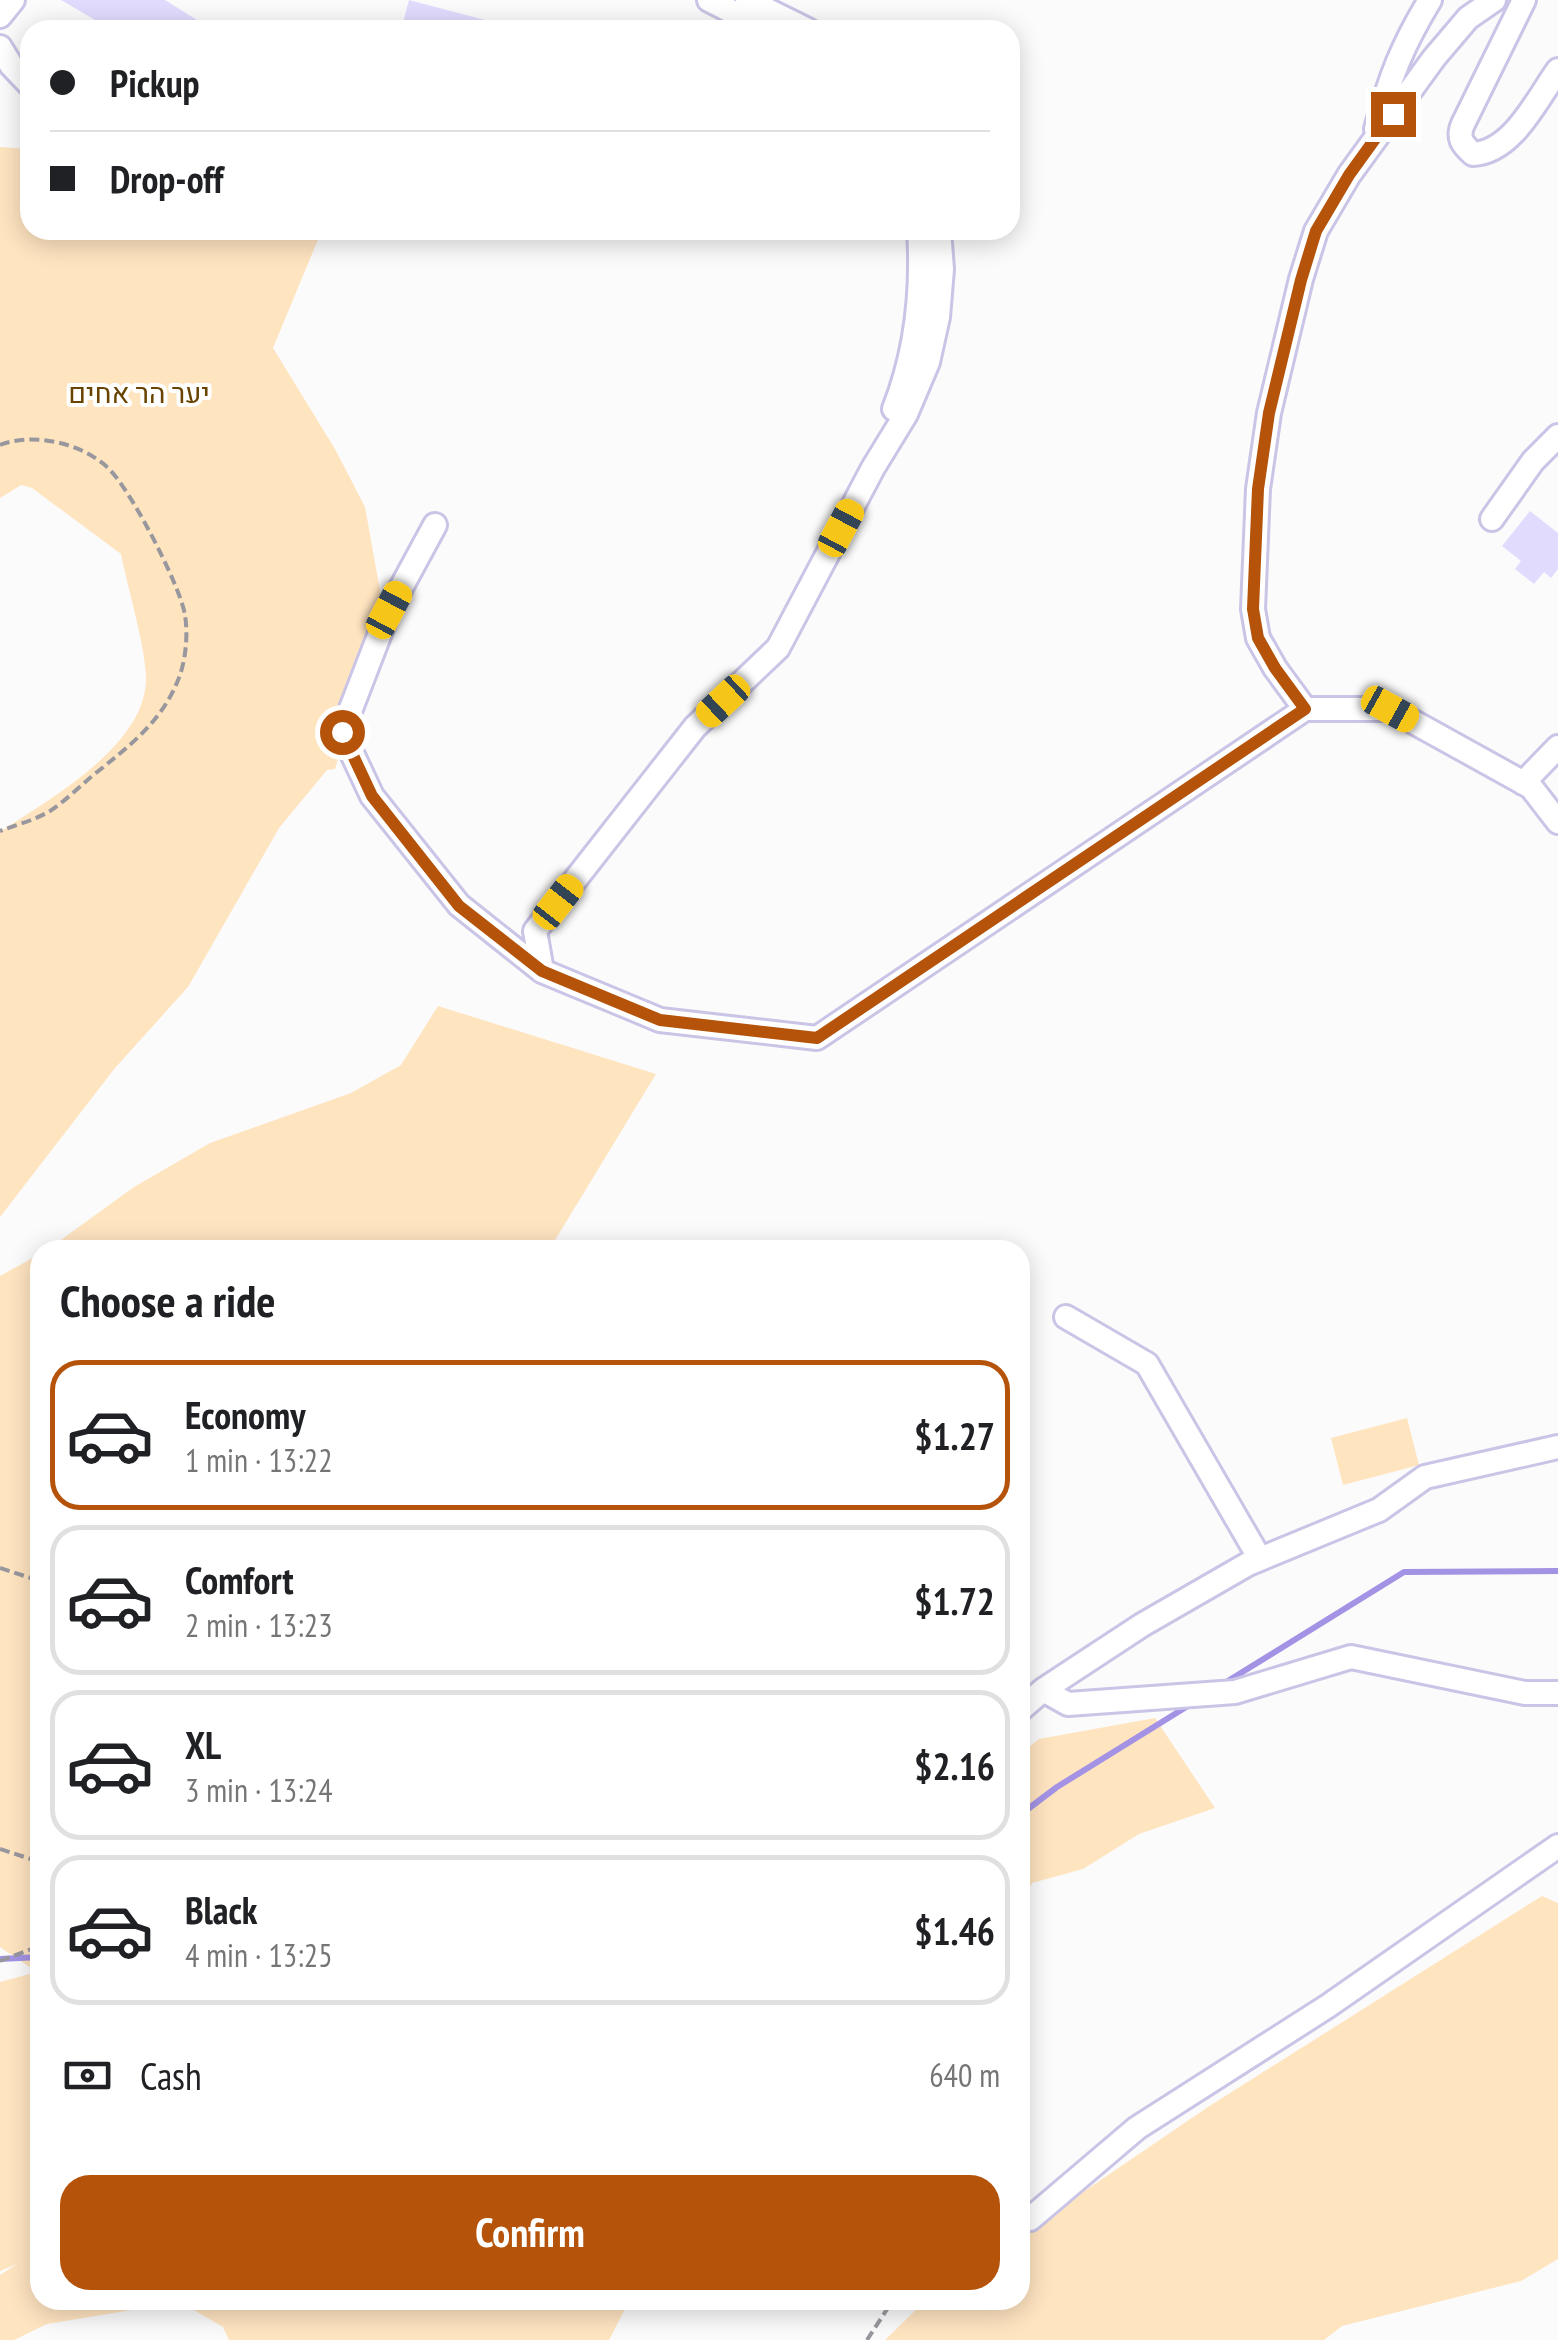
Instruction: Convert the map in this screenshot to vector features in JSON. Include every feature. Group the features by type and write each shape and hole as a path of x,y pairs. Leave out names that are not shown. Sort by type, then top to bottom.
{"street":[{"path":"0,16 14,0"},
{"path":"710,0 749,20"},
{"path":"747,0 788,20"},
{"path":"1372,142 1392,71 1430,0"},
{"path":"1305,709 1258,638 1253,609 1258,489 1269,413 1301,280 1316,231 1372,142 1468,18 1494,0"},
{"path":"1524,0 1463,124 1459,134 1462,144 1473,154 1487,153 1503,144 1558,70"},
{"path":"0,47 20,72"},
{"path":"873,468 914,342 922,279 919,240"},
{"path":"542,971 535,931 695,727 778,648 873,468 906,414 928,362 938,317 940,240"},
{"path":"1492,519 1533,460 1558,436"},
{"path":"435,525 389,610 342,732 372,796 459,906 542,971 660,1020 817,1038 1305,709 1390,709 1531,787 1558,822"},
{"path":"1523,783 1558,747"},
{"path":"1066,1316 1148,1364 1260,1558"},
{"path":"1030,1701 1142,1625 1260,1558 1379,1510 1425,1477 1558,1447"},
{"path":"1042,1690 1068,1704 1235,1692 1351,1658 1525,1693 1558,1693"},
{"path":"1030,2220 1137,2128 1328,2006 1558,1846"}],"path":[{"path":"0,446 39,439 84,452 123,483 178,592 185,614 186,642 181,672 162,713 148,730 49,811 0,831"},
{"path":"0,1568 30,1577"},
{"path":"0,1849 30,1859"},
{"path":"0,1961 30,1950"},
{"path":"867,2340 886,2310"}],"green space":[{"name":"יער הר אחים","path":"0,147 20,148 20,240 318,240 273,348 335,449 365,507 383,607 335,769 327,770 279,828 188,987 115,1068 0,1217 0,832 69,786 114,746 143,700 146,675 121,554 32,488 21,485 0,498"},
{"path":"438,1006 656,1074 555,1240 61,1240 134,1187 210,1143 351,1093 401,1065"},
{"path":"30,1260 30,1967 0,1947 0,1276"},
{"path":"1407,1418 1419,1465 1343,1485 1331,1438"},
{"path":"1155,1718 1215,1808 1139,1834 1083,1869 1032,1883 1030,1888 1030,1746 1039,1739"},
{"path":"1542,1896 1558,1903 1558,2259 1521,2281 1342,2326 1324,2340 885,2340 916,2310 1030,2310 1030,2228 1208,2107"},
{"path":"30,1974 30,2310 132,2310 47,2324 14,2340 0,2340 0,2275 17,2264 0,2271 0,1982"},
{"path":"194,2310 624,2310 609,2340 229,2340 223,2327"}],"building":[{"path":"61,0 165,0 197,20 95,20"},
{"path":"409,0 485,20 404,20"},
{"path":"1530,511 1558,533 1558,569 1551,578 1544,572 1534,584 1515,569 1521,561 1502,546"}],"waterway":[{"path":"1223,1684 1404,1572 1558,1571"},
{"path":"1030,1807 1191,1704"},
{"path":"0,1959 30,1958"}],"route":[{"path":"342,732 372,796 459,906 542,971 660,1020 817,1038 1305,709 1258,638 1253,609 1258,489 1269,413 1316,231 1349,175 1393,114"}]}
